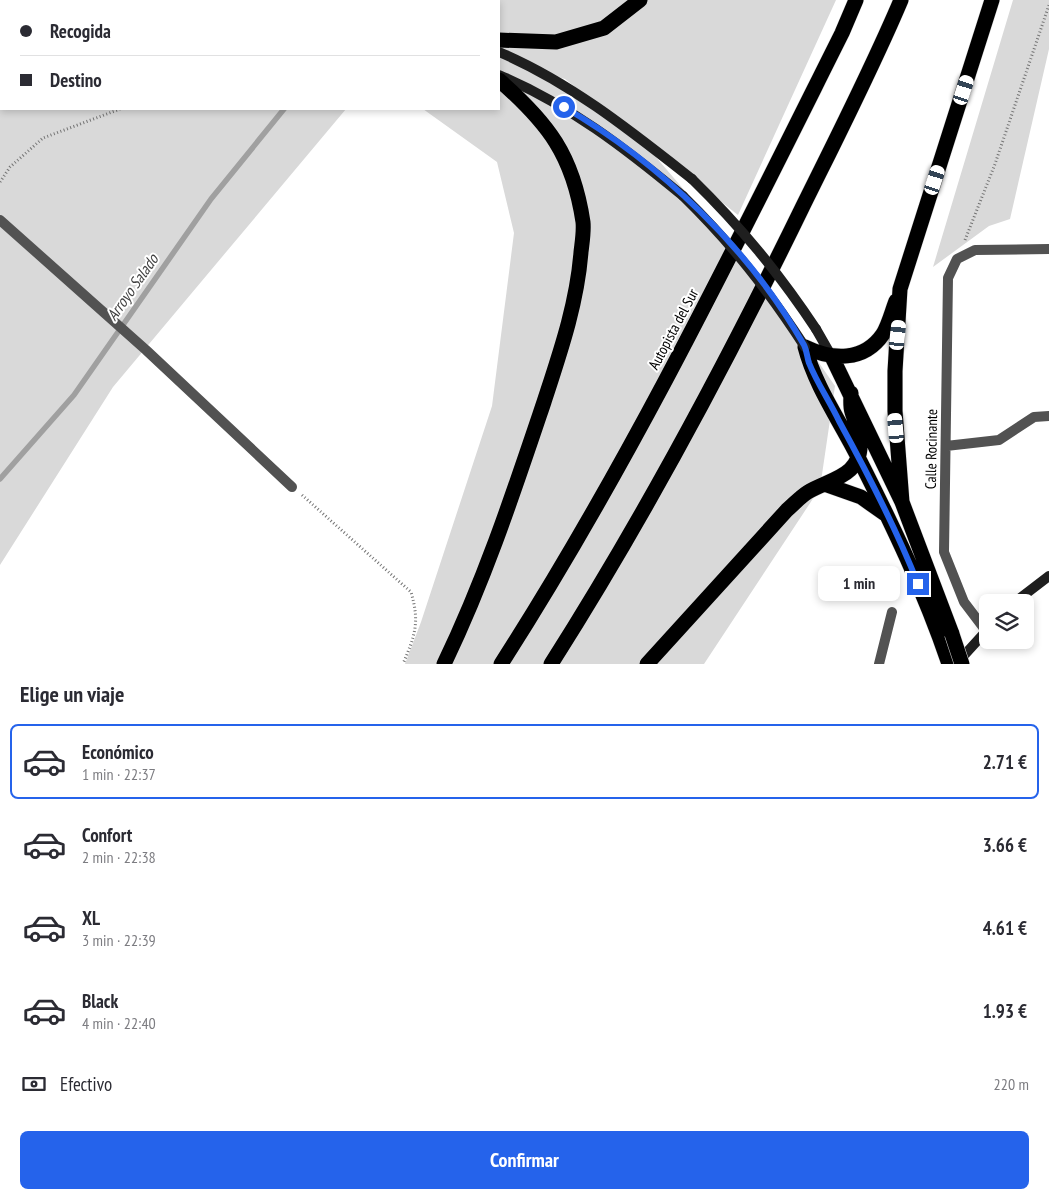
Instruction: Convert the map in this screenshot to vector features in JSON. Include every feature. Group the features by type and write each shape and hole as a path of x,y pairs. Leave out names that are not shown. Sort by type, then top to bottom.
{"highway":[{"path":"500,40 556,42 604,28 640,0"},
{"name":"Autopista del Sur","path":"502,664 550,587 696,324 838,42 856,0"},
{"path":"551,664 588,605 737,342 878,53 901,0"},
{"path":"805,347 832,357 852,356 869,349 883,333 900,288 992,0"},
{"path":"444,664 462,628 501,531 564,340 579,280 583,224 572,174 556,141 531,108 500,81"},
{"path":"900,288 895,387 902,502"},
{"path":"805,347 810,364 888,516 947,640 962,664"},
{"path":"832,357 902,502 947,640 949,664"},
{"path":"647,664 787,510 808,492 827,485 846,472 858,456 861,444 859,430 851,410 851,393"},
{"path":"827,485 860,497 888,516"}],"main road":[{"path":"500,53 566,86 623,125 692,179 759,249 789,288 832,357"},
{"path":"500,75 534,90 579,116 625,148 682,196 718,230 750,268 805,347"},
{"path":"1025,594 1049,576"},
{"path":"957,664 979,639"}],"street":[{"path":"0,220 146,350 292,486"},
{"path":"957,259 976,250 1049,249"},
{"name":"Calle Rocinante","path":"957,259 948,278 947,293 944,552 964,602 979,620"},
{"path":"946,446 999,440 1034,417 1049,416"},
{"path":"878,664 892,612"}],"path":[{"path":"957,259 995,164 1049,5"},
{"path":"0,182 10,167 44,138 117,110"},
{"path":"292,486 411,592 417,615 413,641 403,664"}],"shaded area":[{"path":"500,0 836,0 738,215 565,79 530,69 643,142 763,282 835,386 820,488 704,664 405,664 421,622 492,406 514,233 497,162 424,110 500,110"},
{"path":"1013,0 1049,0 1049,49 1010,219 989,226 933,267"},
{"path":"0,110 345,110 113,387 0,565"}],"waterway":[{"name":"Arroyo Salado","path":"0,479 74,395 211,199 283,110"}],"route":[{"path":"564,107 625,148 682,196 718,230 779,307 805,347 810,364 888,516 918,584"}]}
